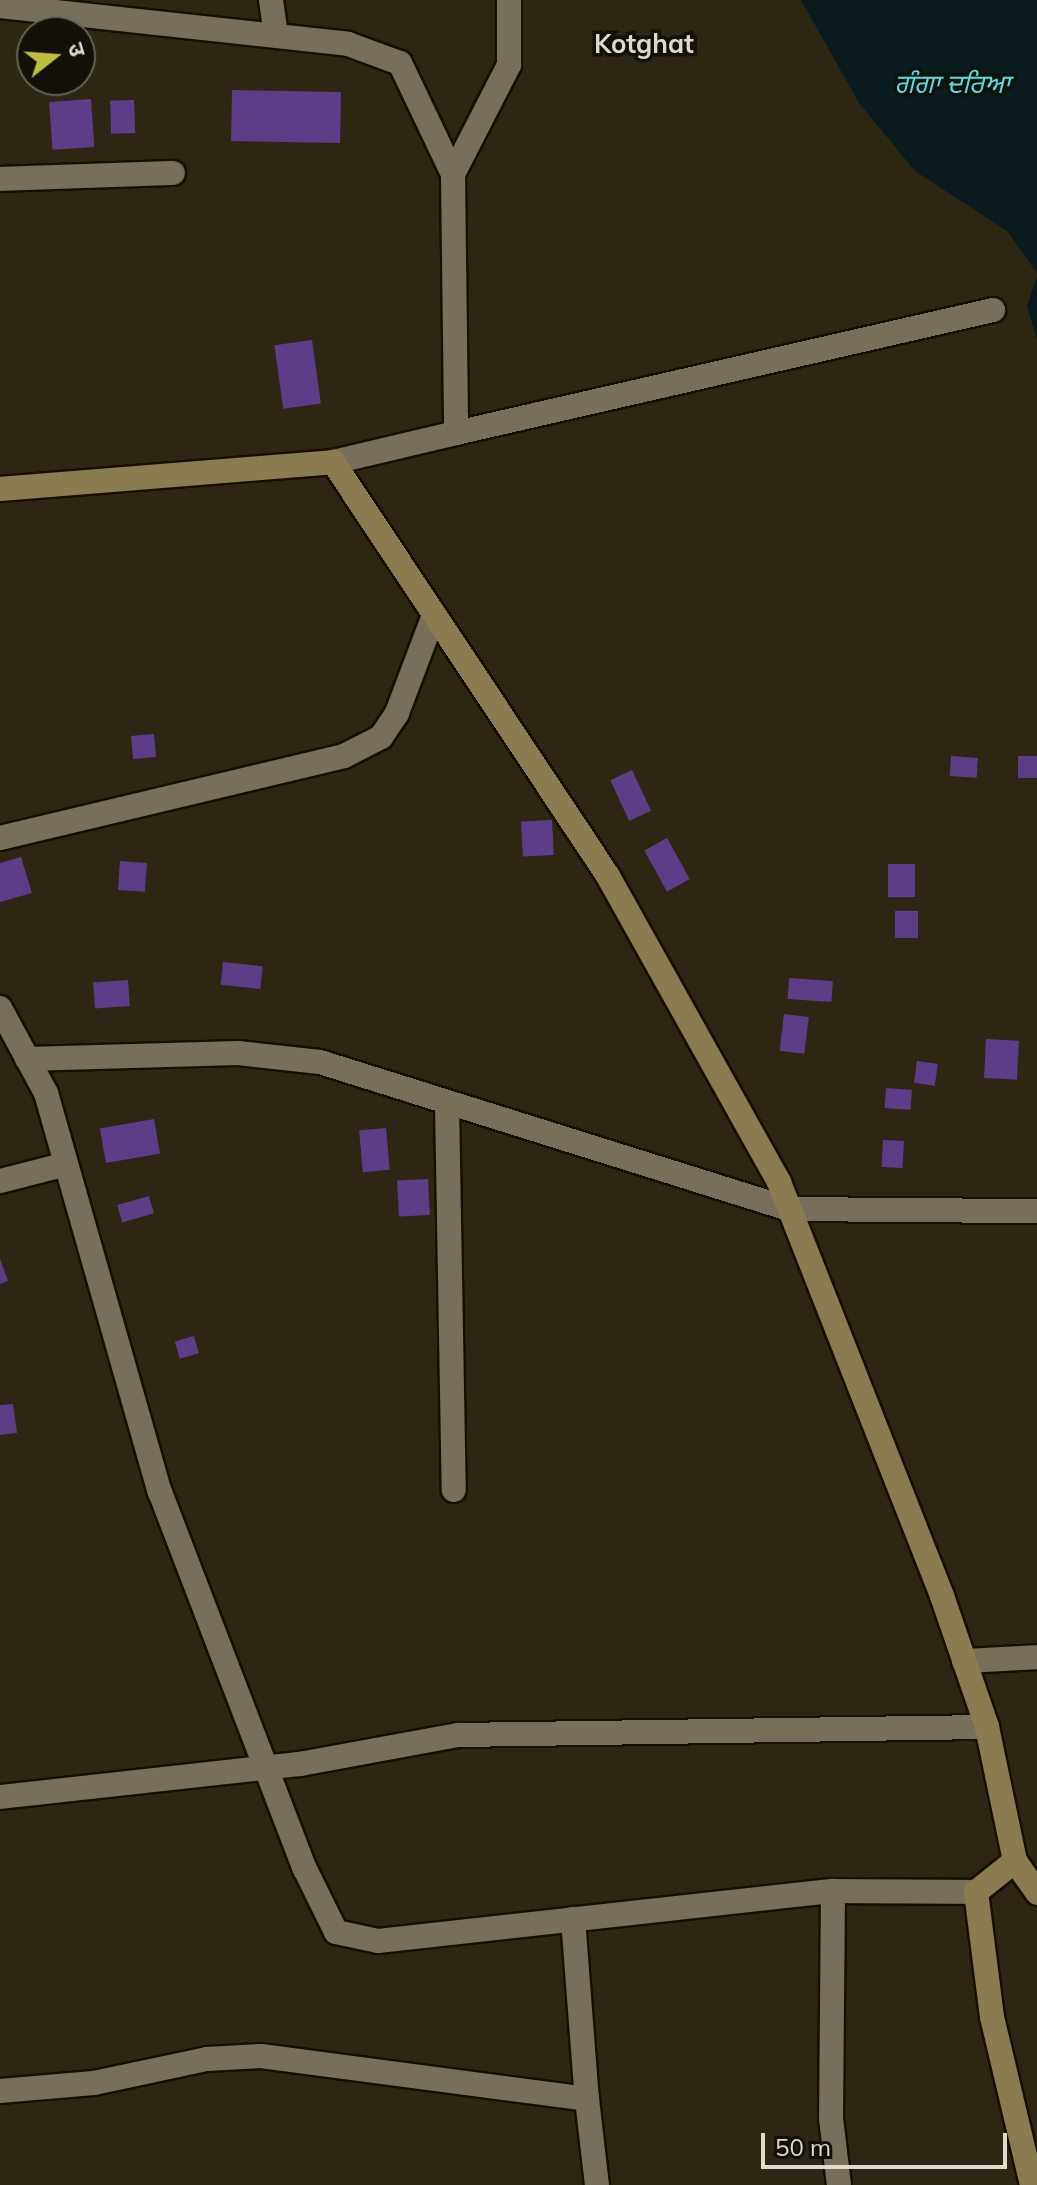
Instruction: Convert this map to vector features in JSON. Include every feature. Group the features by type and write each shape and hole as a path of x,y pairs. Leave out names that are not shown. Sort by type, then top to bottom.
{"street":[{"path":"271,0 276,36"},
{"path":"453,174 509,65 509,0"},
{"path":"0,6 348,44 400,63 453,174 456,433"},
{"path":"0,179 173,173"},
{"path":"0,489 333,462 993,310"},
{"path":"333,462 608,876 790,1209 964,1661 987,1727 1015,1861 1037,1893"},
{"path":"0,838 344,756 381,737 397,713 434,615"},
{"path":"0,1008 46,1093 63,1165 160,1492 266,1767 336,1932 378,1941 833,1891 976,1892 1015,1861"},
{"path":"27,1059 238,1053 320,1062 790,1209 1037,1211"},
{"path":"447,1104 454,1490"},
{"path":"0,1181 63,1165"},
{"path":"964,1661 1037,1657"},
{"path":"0,1797 266,1767 458,1735 987,1727"},
{"path":"833,1891 831,2118 839,2185"},
{"path":"976,1892 992,2017 1032,2185"},
{"path":"573,1919 597,2185"},
{"path":"0,2091 94,2083 207,2059 261,2056 587,2099"}],"water":[{"name":"ਗੰਗਾ ਦਰਿਆ","path":"801,0 1037,0 1037,273 1007,231 915,171 859,103"},
{"path":"1037,277 1037,340 1027,306"}],"building":[{"path":"232,90 341,92 340,143 231,141"},
{"path":"91,99 94,147 52,150 49,102"},
{"path":"134,100 135,133 111,134 110,101"},
{"path":"312,340 321,403 283,409 274,345"},
{"path":"154,734 156,757 133,759 131,736"},
{"path":"951,756 978,758 977,778 950,776"},
{"path":"1018,756 1037,756 1037,778 1018,778"},
{"path":"632,770 651,811 629,821 610,780"},
{"path":"552,820 554,855 523,857 521,822"},
{"path":"667,838 690,879 667,892 644,851"},
{"path":"21,857 32,893 0,902 0,863"},
{"path":"120,861 147,863 145,892 118,890"},
{"path":"888,864 915,864 915,897 888,897"},
{"path":"895,911 918,911 918,938 895,938"},
{"path":"223,962 263,966 260,989 221,985"},
{"path":"789,978 833,981 831,1002 788,999"},
{"path":"128,980 130,1006 95,1008 93,982"},
{"path":"784,1014 809,1017 804,1054 779,1051"},
{"path":"986,1039 1019,1041 1017,1080 984,1078"},
{"path":"917,1061 938,1064 935,1086 914,1083"},
{"path":"886,1088 912,1090 911,1110 885,1108"},
{"path":"154,1119 160,1153 106,1163 100,1129"},
{"path":"386,1128 390,1170 363,1172 359,1130"},
{"path":"883,1140 904,1141 903,1168 882,1167"},
{"path":"428,1179 430,1215 399,1217 397,1181"},
{"path":"149,1196 154,1213 122,1222 117,1205"},
{"path":"0,1259 8,1281 0,1284"},
{"path":"194,1336 199,1353 180,1359 175,1342"},
{"path":"13,1404 17,1433 0,1435 0,1405"}],"district":[{"name":"Kotghat","path":"644,44"}]}
